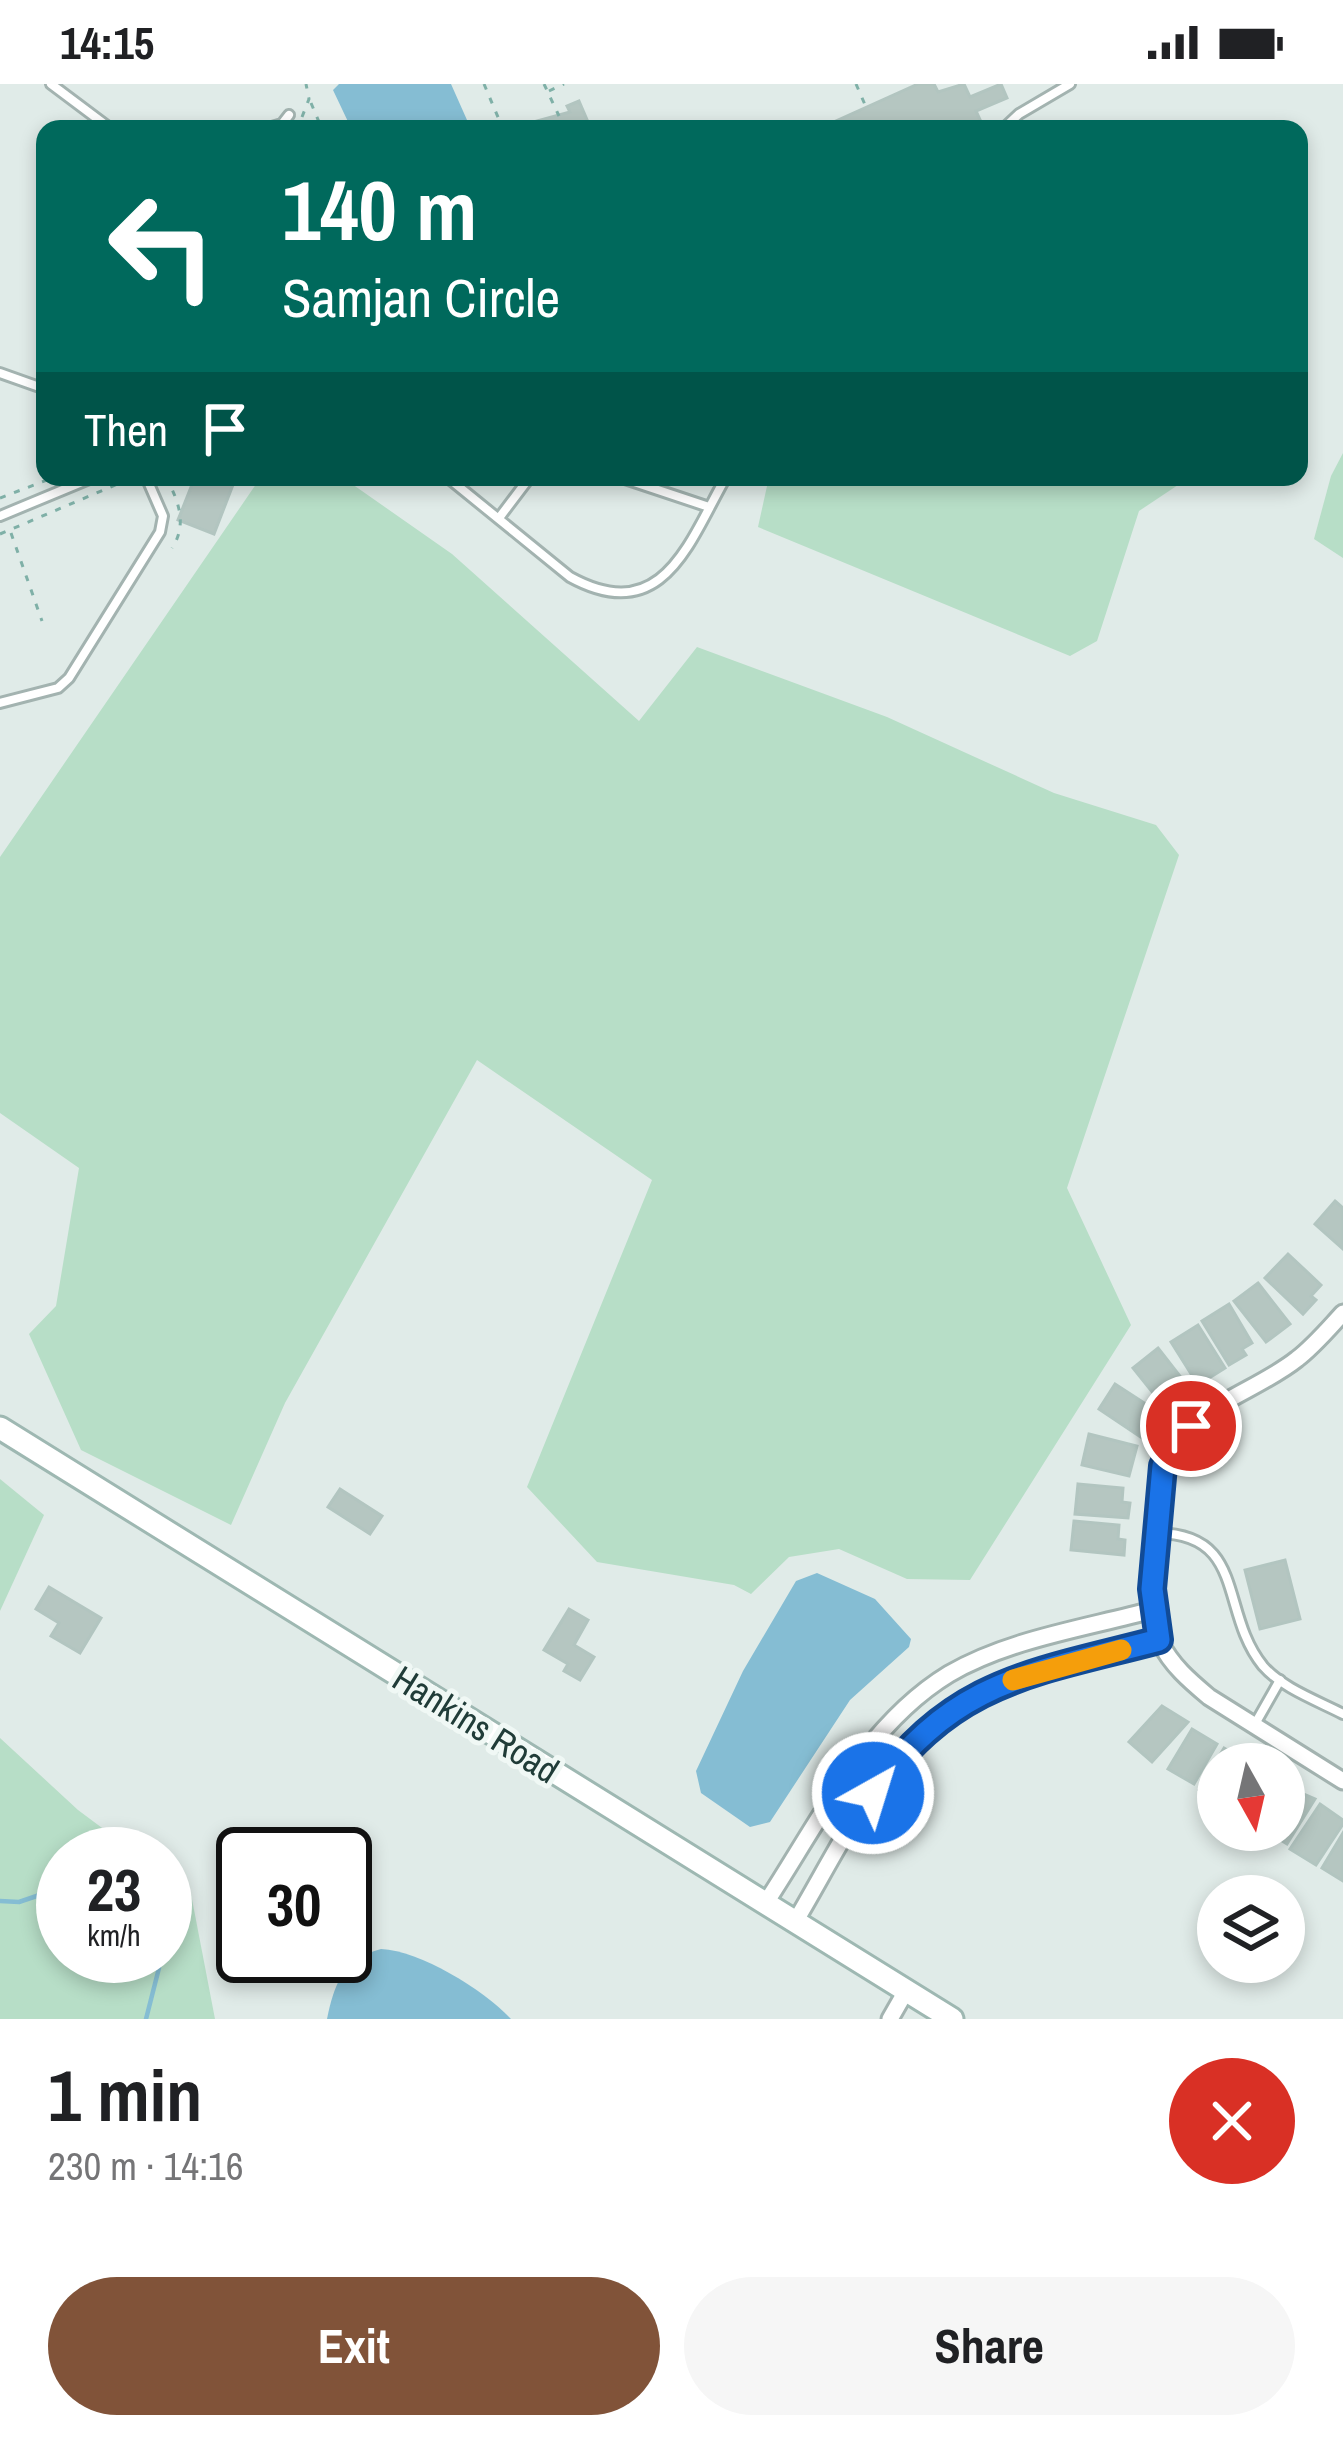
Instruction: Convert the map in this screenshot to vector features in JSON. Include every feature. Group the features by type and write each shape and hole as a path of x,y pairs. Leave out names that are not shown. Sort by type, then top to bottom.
{"main road":[{"name":"Hankins Road","path":"0,1428 952,2019"}],"street":[{"path":"1343,1313 1298,1359 1191,1426 1174,1444 1163,1466 1152,1610 1159,1640 1189,1680 1343,1781"},
{"path":"765,1904 863,1755 893,1721 950,1674 1022,1646 1152,1610"},
{"path":"795,1922 893,1764 944,1714 1013,1680 1159,1640"},
{"path":"834,1799 860,1814"},
{"path":"890,2019 906,1991"}],"lane":[{"path":"51,84 98,120"},
{"path":"1013,120 1070,84"},
{"path":"285,120 289,115"},
{"path":"0,373 36,386"},
{"path":"0,516 72,486"},
{"path":"0,703 58,688 103,626 160,532 163,516 150,486"},
{"path":"458,486 570,578 591,589 626,592 673,572 721,486"},
{"path":"499,518 523,486"},
{"path":"646,486 709,507"},
{"path":"1157,1533 1201,1540 1215,1551 1238,1623 1253,1652 1280,1680 1343,1714"},
{"path":"1254,1725 1280,1680"}],"path":[{"path":"306,84 318,120"},
{"path":"484,84 499,120"},
{"path":"544,84 559,116"},
{"path":"548,92 564,84"},
{"path":"856,84 866,107"},
{"path":"300,120 309,99"},
{"path":"0,498 36,484"},
{"path":"0,534 112,486"},
{"path":"170,486 180,506 181,529 172,548"},
{"path":"10,532 42,621"}],"green space":[{"path":"1343,453 1343,558 1314,539 1331,476"},
{"path":"255,486 355,486 452,554 639,721 697,647 887,717 1054,793 1156,825 1179,855 1067,1188 1131,1325 970,1580 907,1579 839,1549 789,1557 751,1594 734,1585 597,1562 527,1487 652,1180 477,1060 285,1403 231,1525 81,1450 29,1334 56,1306 79,1168 0,1113 0,857"},
{"path":"767,486 1176,486 1139,511 1097,641 1070,656 758,527"},
{"path":"0,1479 44,1515 0,1611"},
{"path":"0,1738 101,1827 36,1827 36,1983 192,1983 192,1899 215,2019 0,2019"}],"water":[{"path":"339,84 451,84 467,120 347,120 333,90"},
{"path":"817,1573 875,1599 911,1639 909,1647 850,1700 770,1822 750,1827 701,1793 696,1771 743,1671 796,1581"},
{"path":"397,1951 451,1974 511,2019 327,2019 339,1983 372,1983 372,1952"}],"building":[{"path":"918,84 934,84 938,92 964,84 970,97 1001,84 1007,98 976,111 980,120 838,120"},
{"path":"579,101 587,120 541,120 570,112 567,106"},
{"path":"191,486 233,486 214,534 178,520"},
{"path":"1335,1201 1343,1208 1343,1249 1315,1224"},
{"path":"1288,1254 1321,1285 1311,1296 1316,1300 1303,1314 1265,1278"},
{"path":"1258,1283 1290,1324 1266,1342 1234,1301"},
{"path":"1229,1304 1252,1343 1242,1349 1246,1355 1229,1365 1202,1321"},
{"path":"1198,1325 1225,1368 1198,1385 1171,1342"},
{"path":"1158,1348 1190,1389 1165,1408 1133,1368"},
{"path":"1115,1384 1158,1412 1142,1438 1099,1409"},
{"path":"1089,1434 1137,1446 1129,1476 1082,1465"},
{"path":"1078,1484 1123,1488 1122,1502 1130,1503 1128,1518 1075,1514"},
{"path":"340,1489 382,1516 370,1534 328,1507"},
{"path":"1074,1521 1119,1525 1124,1555 1071,1550"},
{"path":"1285,1560 1300,1619 1260,1629 1245,1570"},
{"path":"49,1587 101,1618 80,1653 51,1636 59,1623 36,1609"},
{"path":"569,1609 588,1620 574,1645 594,1657 580,1680 564,1671 568,1664 544,1650"},
{"path":"1162,1706 1188,1722 1152,1762 1129,1742"},
{"path":"1192,1729 1215,1743 1197,1743 1194,1784 1168,1769"},
{"path":"1305,1795 1315,1799 1305,1815"},
{"path":"1320,1804 1343,1820 1316,1865 1293,1851 1305,1851 1305,1826"},
{"path":"1343,1833 1343,1881 1322,1868"}],"waterway":[{"path":"0,1901 36,1896"},
{"path":"146,2019 155,1983"}],"slow traffic":[{"path":"1013,1680 1121,1650"}],"route":[{"path":"873,1793 917,1739 944,1714 979,1693 1159,1640 1152,1589 1163,1466 1174,1444 1191,1426"}]}
